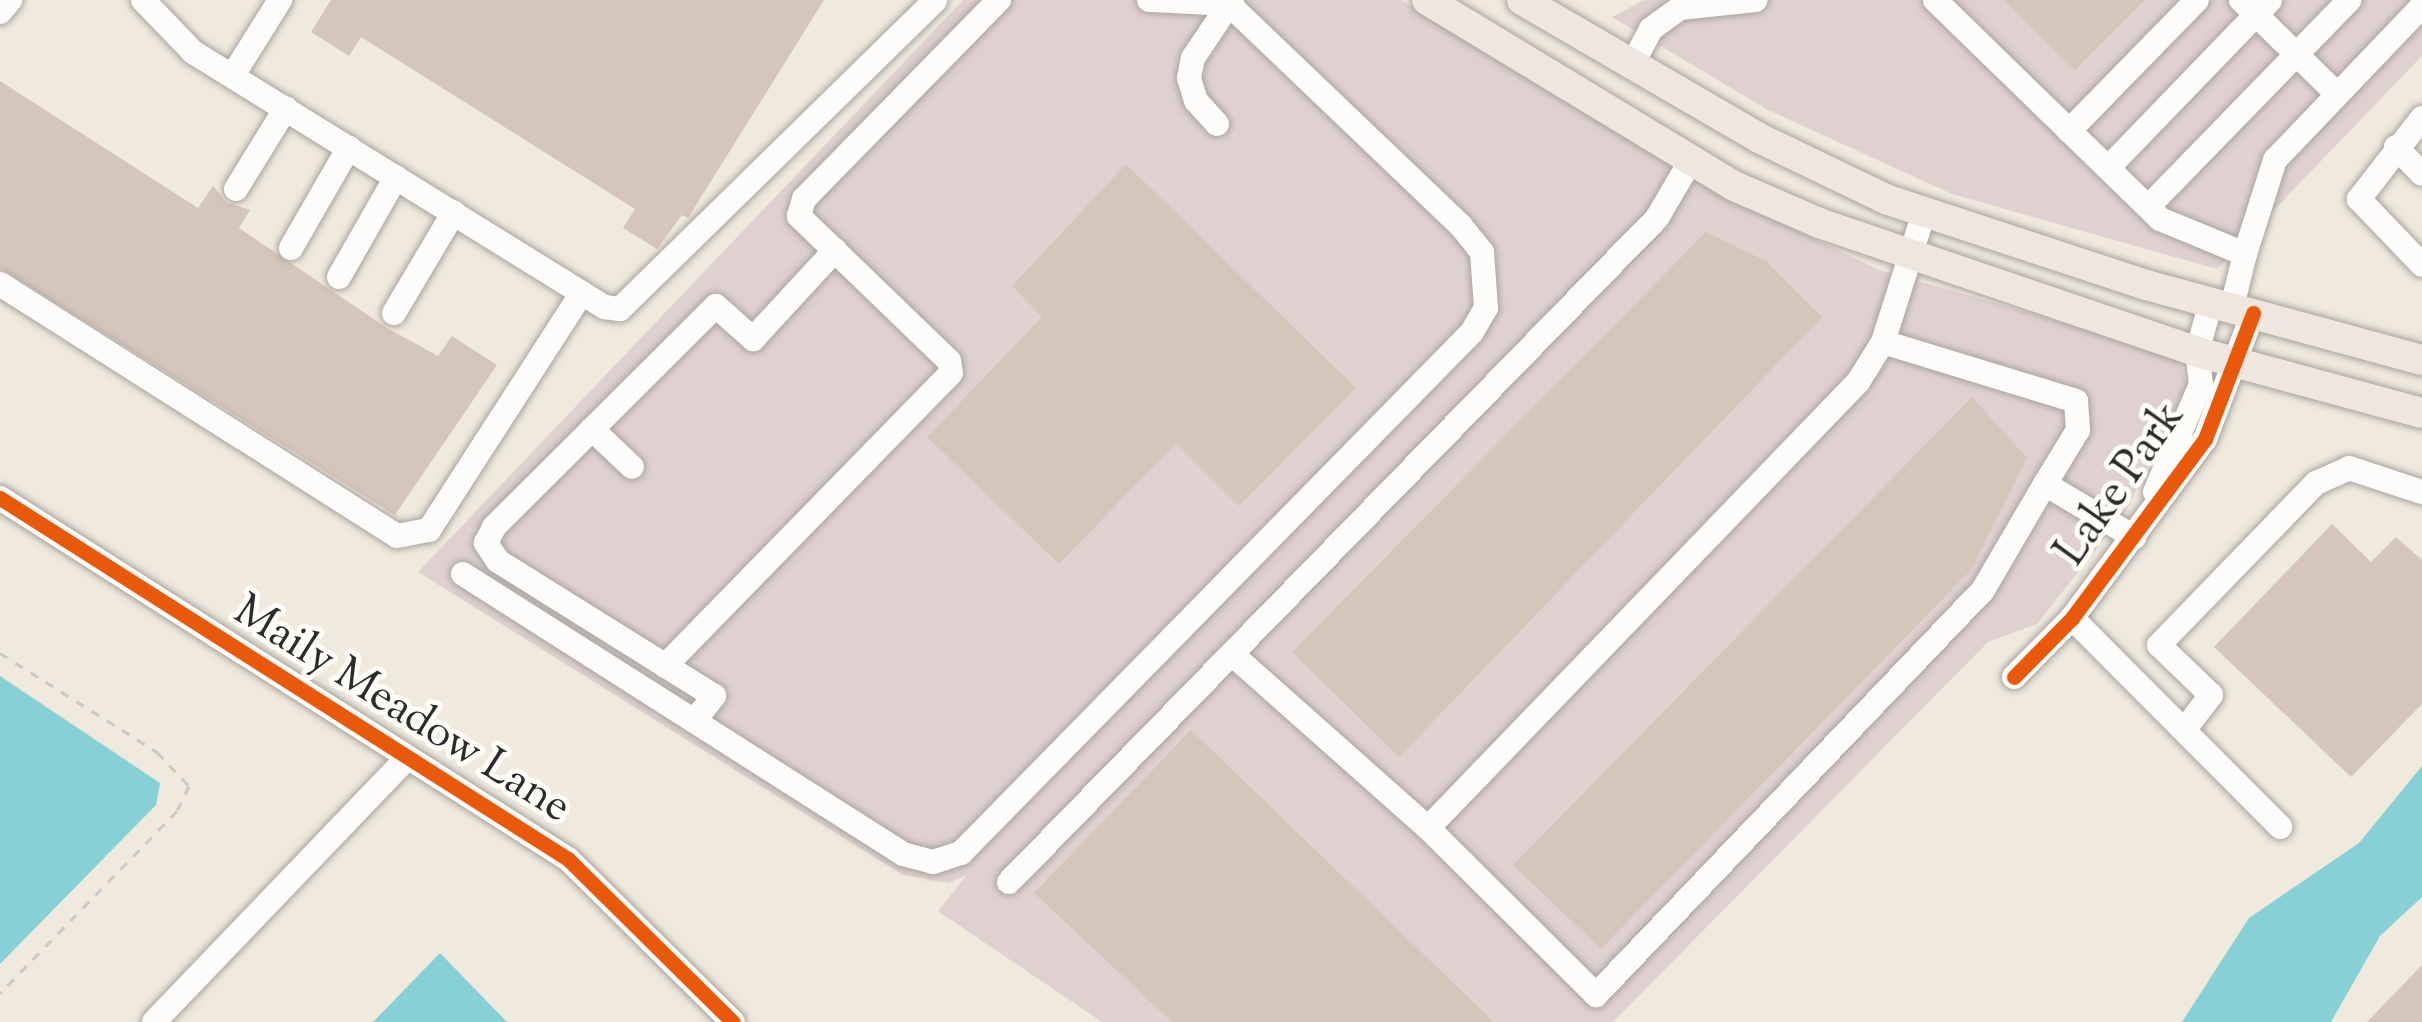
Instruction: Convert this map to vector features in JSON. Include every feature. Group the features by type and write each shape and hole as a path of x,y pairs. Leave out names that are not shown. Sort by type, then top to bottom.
{"main road":[{"path":"1427,0 1734,186 1908,259 2197,352 2422,413"},
{"path":"1522,0 1759,137 1924,213 2422,360"}],"street":[{"path":"0,12 10,0"},
{"path":"143,0 194,52 605,307 633,302 935,0"},
{"path":"233,75 280,0"},
{"path":"665,666 950,373 949,361 799,215 804,199 999,0"},
{"path":"463,574 903,854 933,862 962,853 1472,332 1490,281 1482,252 1230,2 1149,0"},
{"path":"1631,67 1651,29 1680,4 1756,0"},
{"path":"1935,0 2148,207 2192,238 2245,254"},
{"path":"2069,130 2197,0"},
{"path":"2148,207 2349,0"},
{"path":"1217,124 1196,101 1189,78 1193,58 1230,2"},
{"path":"2108,168 2256,5 2337,94"},
{"path":"2232,307 2276,160 2422,6"},
{"path":"236,189 286,108"},
{"path":"2422,118 2359,199 2422,265"},
{"path":"291,248 349,147"},
{"path":"2396,147 2422,174"},
{"path":"1009,882 1657,218 1691,160"},
{"path":"340,277 396,176"},
{"path":"394,313 454,212"},
{"path":"1428,828 1858,382 1883,342 1924,213"},
{"path":"695,720 714,696 497,561 487,543 592,429 716,306 753,339 835,250"},
{"path":"0,284 397,536 429,530 582,293"},
{"name":"Lake Park","path":"2134,537 2200,384 2197,352 2232,307"},
{"name":"Lake Park","path":"2014,676 2072,618 2205,439 2238,363 2232,307"},
{"path":"1233,655 1428,828 1596,995 1983,590 2078,430 2077,401 1883,342"},
{"path":"592,429 632,467"},
{"path":"2185,729 2211,695 2159,645 2316,483 2349,468 2422,492"},
{"path":"2045,484 2134,537"},
{"name":"Maily Meadow Lane","path":"0,498 568,859 733,1022"},
{"path":"2072,618 2280,827"},
{"path":"154,1022 407,758"}],"path":[{"path":"0,653 157,752 189,786 177,811 0,993"}],"shaded area":[{"path":"963,0 1401,0 1747,206 1879,270 2177,355 2187,386 2125,513 2037,624 1988,642 1613,1022 1102,1022 938,911 966,876 948,883 903,875 418,572"},
{"path":"1644,0 2422,0 2422,56 2217,269 1952,194 1768,110 1612,17"}],"water":[{"path":"0,676 160,783 156,805 0,964"},
{"path":"2422,766 2422,897 2380,936 2331,1022 2182,1022 2249,918 2359,843"},
{"path":"440,953 507,1022 373,1022"}],"building":[{"path":"331,0 824,0 688,218 682,215 657,249 623,228 635,209 361,37 349,56 311,32"},
{"path":"2004,0 2145,0 2075,70"},
{"path":"0,81 198,208 213,186 226,202 250,210 239,228 387,328 438,356 452,336 497,365 395,515 0,268"},
{"path":"1126,164 1356,388 1239,506 1176,443 1059,564 927,437 1042,317 1012,286"},
{"path":"1706,232 1766,261 1822,317 1399,757 1292,652"},
{"path":"1972,397 2027,458 1971,570 1601,949 1513,865"},
{"path":"2332,524 2371,562 2396,537 2422,560 2422,704 2351,777 2214,647"},
{"path":"1191,730 1494,1022 1172,1022 1034,893"},
{"path":"2422,965 2422,1022 2367,1022"}],"cycle path":[{"path":"2014,677 2072,618 2205,439 2253,313"},
{"path":"0,498 568,859 733,1022"}]}
